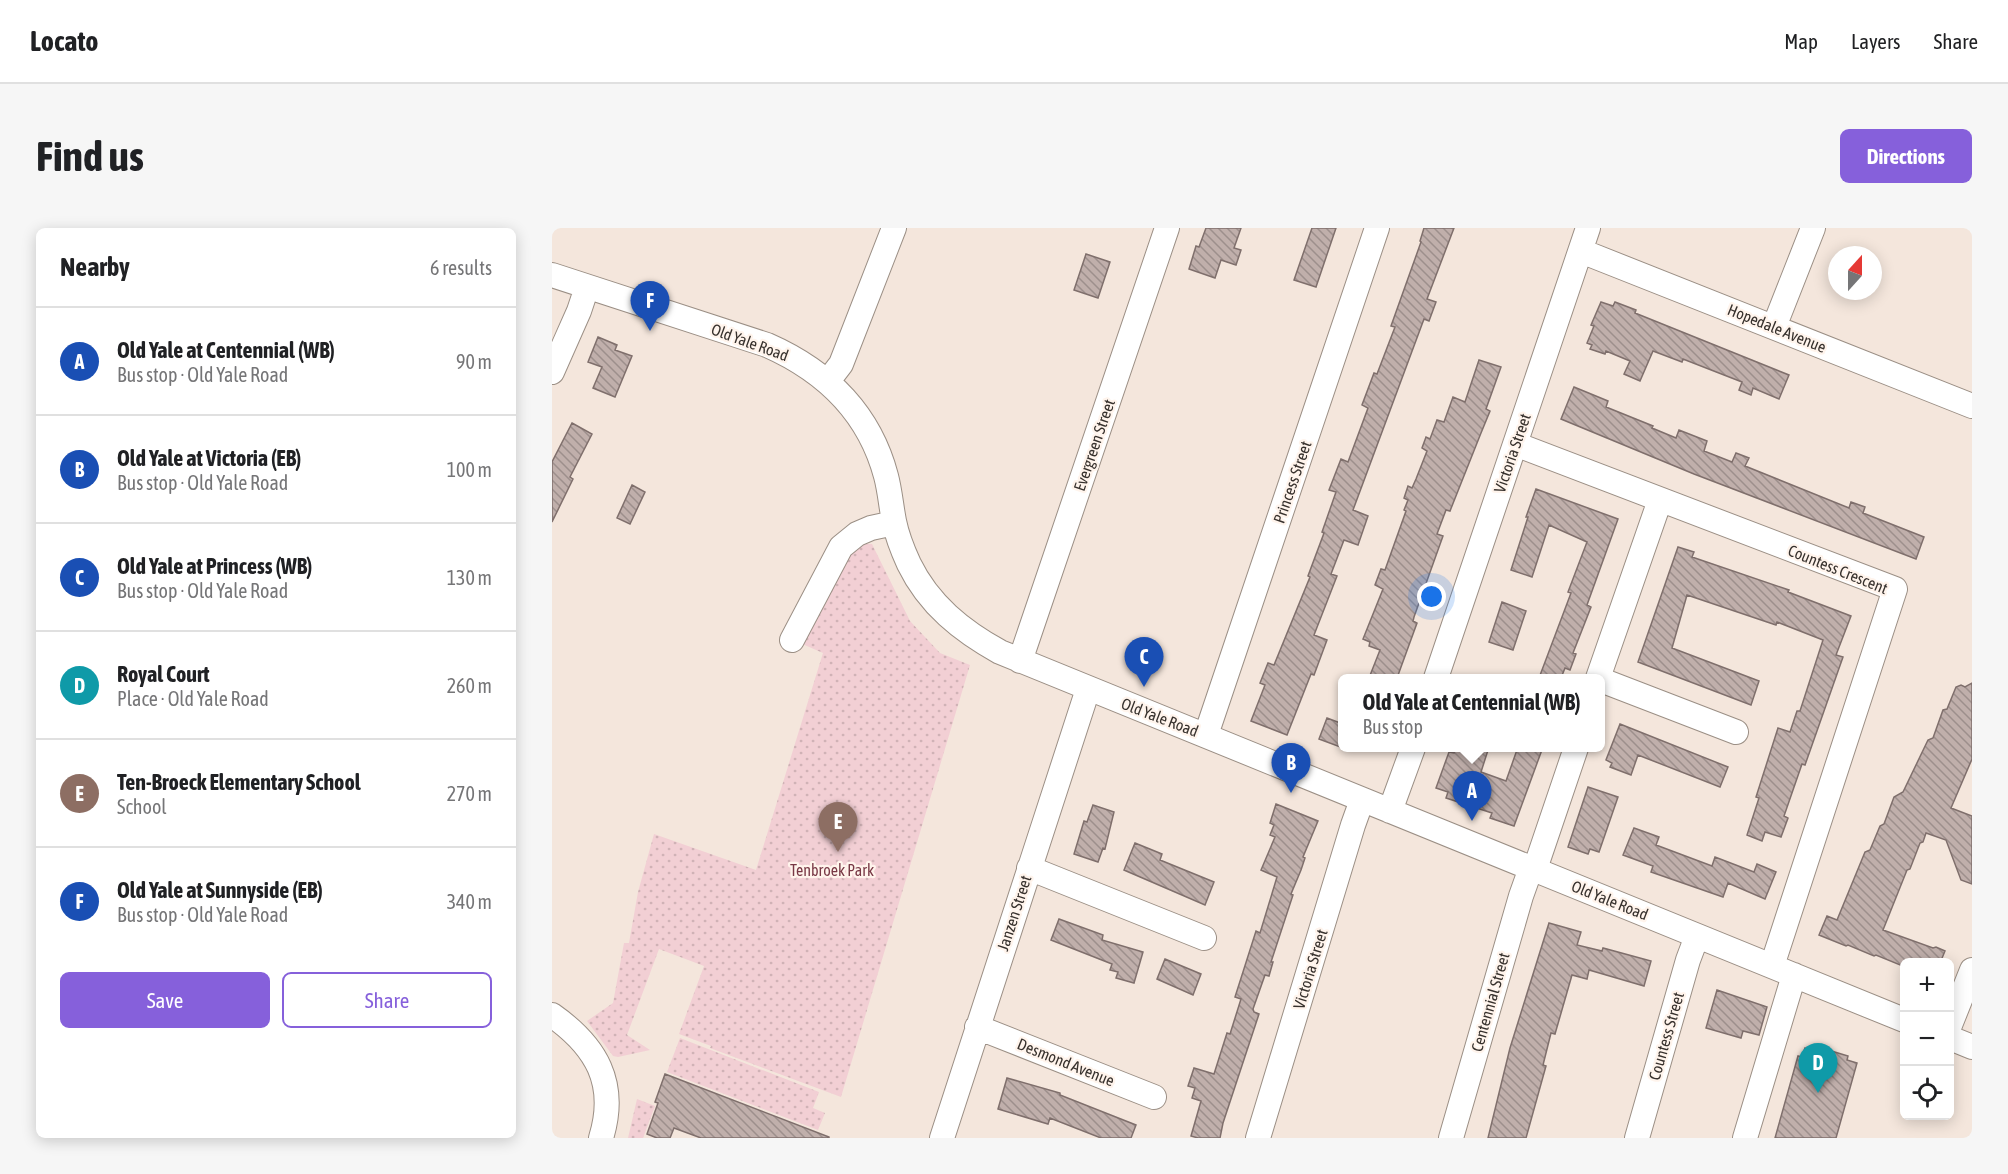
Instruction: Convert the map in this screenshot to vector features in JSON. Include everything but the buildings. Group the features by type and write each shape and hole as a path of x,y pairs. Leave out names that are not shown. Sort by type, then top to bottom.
{"street":[{"path":"828,381 841,364 894,228"},
{"name":"Evergreen Street","path":"1020,661 1167,228"},
{"name":"Princess Street","path":"1206,735 1377,228"},
{"name":"Victoria Street","path":"1437,674 1588,228"},
{"path":"1774,327 1813,228"},
{"name":"Hopedale Avenue","path":"1581,251 1972,406"},
{"name":"Old Yale Road","path":"552,275 767,345 789,355 828,381 842,395 874,443 887,478 894,523 910,566 933,601 966,632 1000,652 1900,1018"},
{"path":"552,372 587,287"},
{"name":"Countess Crescent","path":"1515,444 1895,589 1772,966"},
{"path":"1602,674 1660,500"},
{"path":"792,640 841,547 857,534 894,523"},
{"path":"1605,681 1736,732"},
{"name":"Janzen Street","path":"942,1138 1088,689"},
{"path":"1390,811 1411,752"},
{"name":"Centennial Street","path":"1452,1138 1521,896 1574,752"},
{"name":"Victoria Street","path":"1258,1138 1362,800"},
{"path":"1029,868 1204,938"},
{"name":"Countess Street","path":"1637,1138 1688,960 1698,936"},
{"path":"1745,1138 1794,975"},
{"path":"1954,1016 1970,981"},
{"path":"552,1015 589,1047 602,1073 608,1110 602,1138"},
{"name":"Desmond Avenue","path":"977,1027 1154,1097"},
{"path":"1954,1040 1972,1047"}],"green space":[{"name":"Tenbroek Park","path":"860,544 872,544 910,621 940,653 970,665 841,1097 710,1048 711,1046 679,1034 704,966 659,949 627,1035 650,1050 613,1056 587,1021 613,1003 624,943 629,943 638,892 654,834 756,870 823,653 800,643 851,550"},
{"path":"680,1038 819,1092 813,1108 825,1113 818,1130 667,1072"},
{"path":"637,1099 655,1106 643,1138 628,1138"}],"place":[{"name":"Old Yale at Sunnyside (EB)","path":"650,331"},
{"name":"Old Yale at Princess (WB)","path":"1144,687"},
{"name":"Old Yale at Victoria (EB)","path":"1291,793"},
{"name":"Old Yale at Centennial (WB)","path":"1472,821"},
{"name":"Ten-Broeck Elementary School","path":"838,852"},
{"name":"Royal Court","path":"1818,1093"}]}
